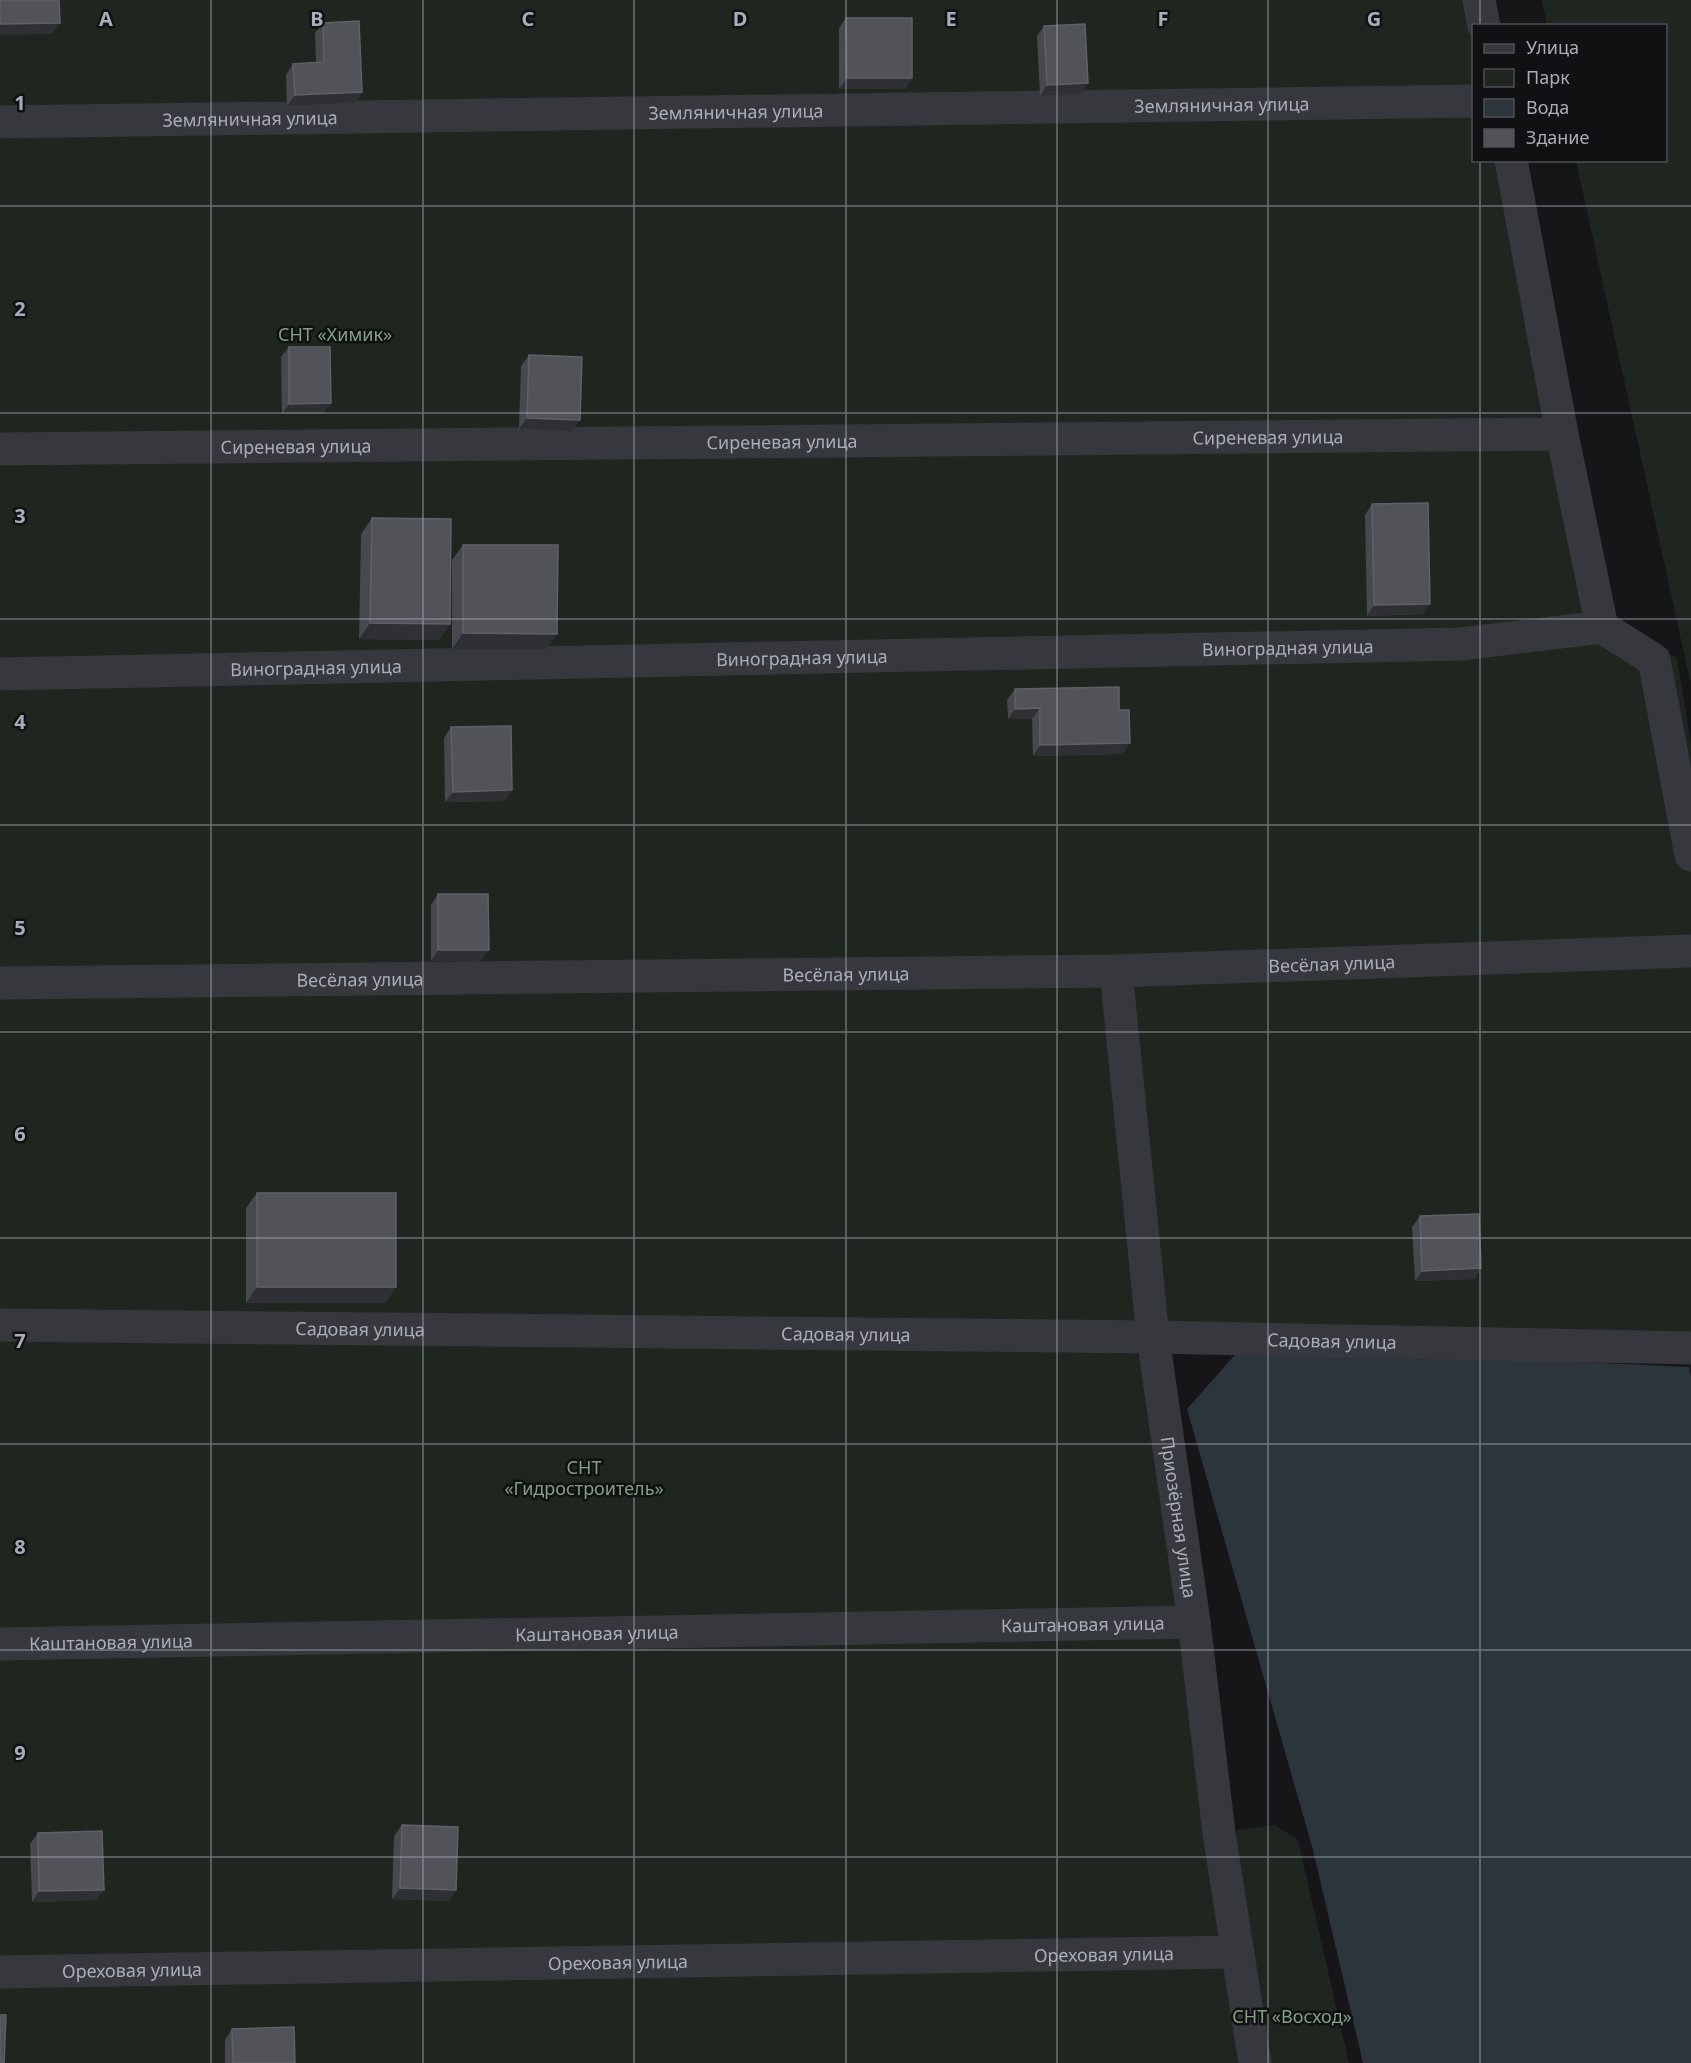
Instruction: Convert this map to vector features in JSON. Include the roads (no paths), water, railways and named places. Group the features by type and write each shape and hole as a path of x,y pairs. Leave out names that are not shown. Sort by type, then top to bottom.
{"street":[{"path":"1479,0 1484,24"},
{"name":"Земляничная улица","path":"0,122 1472,101"},
{"path":"1511,162 1562,434 1577,496 1602,627 1654,660 1691,855"},
{"name":"Сиреневая улица","path":"0,450 1562,434"},
{"name":"Виноградная улица","path":"0,674 1460,644 1602,627"},
{"name":"Весёлая улица","path":"0,983 1116,971 1691,951"},
{"name":"Приозёрная улица","path":"1116,971 1153,1337 1194,1622 1219,1833 1255,2063"},
{"name":"Садовая улица","path":"0,1325 1153,1337 1691,1348"},
{"name":"Каштановая улица","path":"0,1644 1194,1622"},
{"name":"Ореховая улица","path":"0,1972 1236,1952"}],"water":[{"path":"1242,1347 1689,1367 1691,1376 1691,2063 1363,2063 1313,1850 1187,1409"}],"park label":[{"name":"СНТ «Химик»","path":"335,334"},
{"name":"СНТ «Гидростроитель»","path":"584,1477"},
{"name":"СНТ «Восход»","path":"1292,2016"}]}
